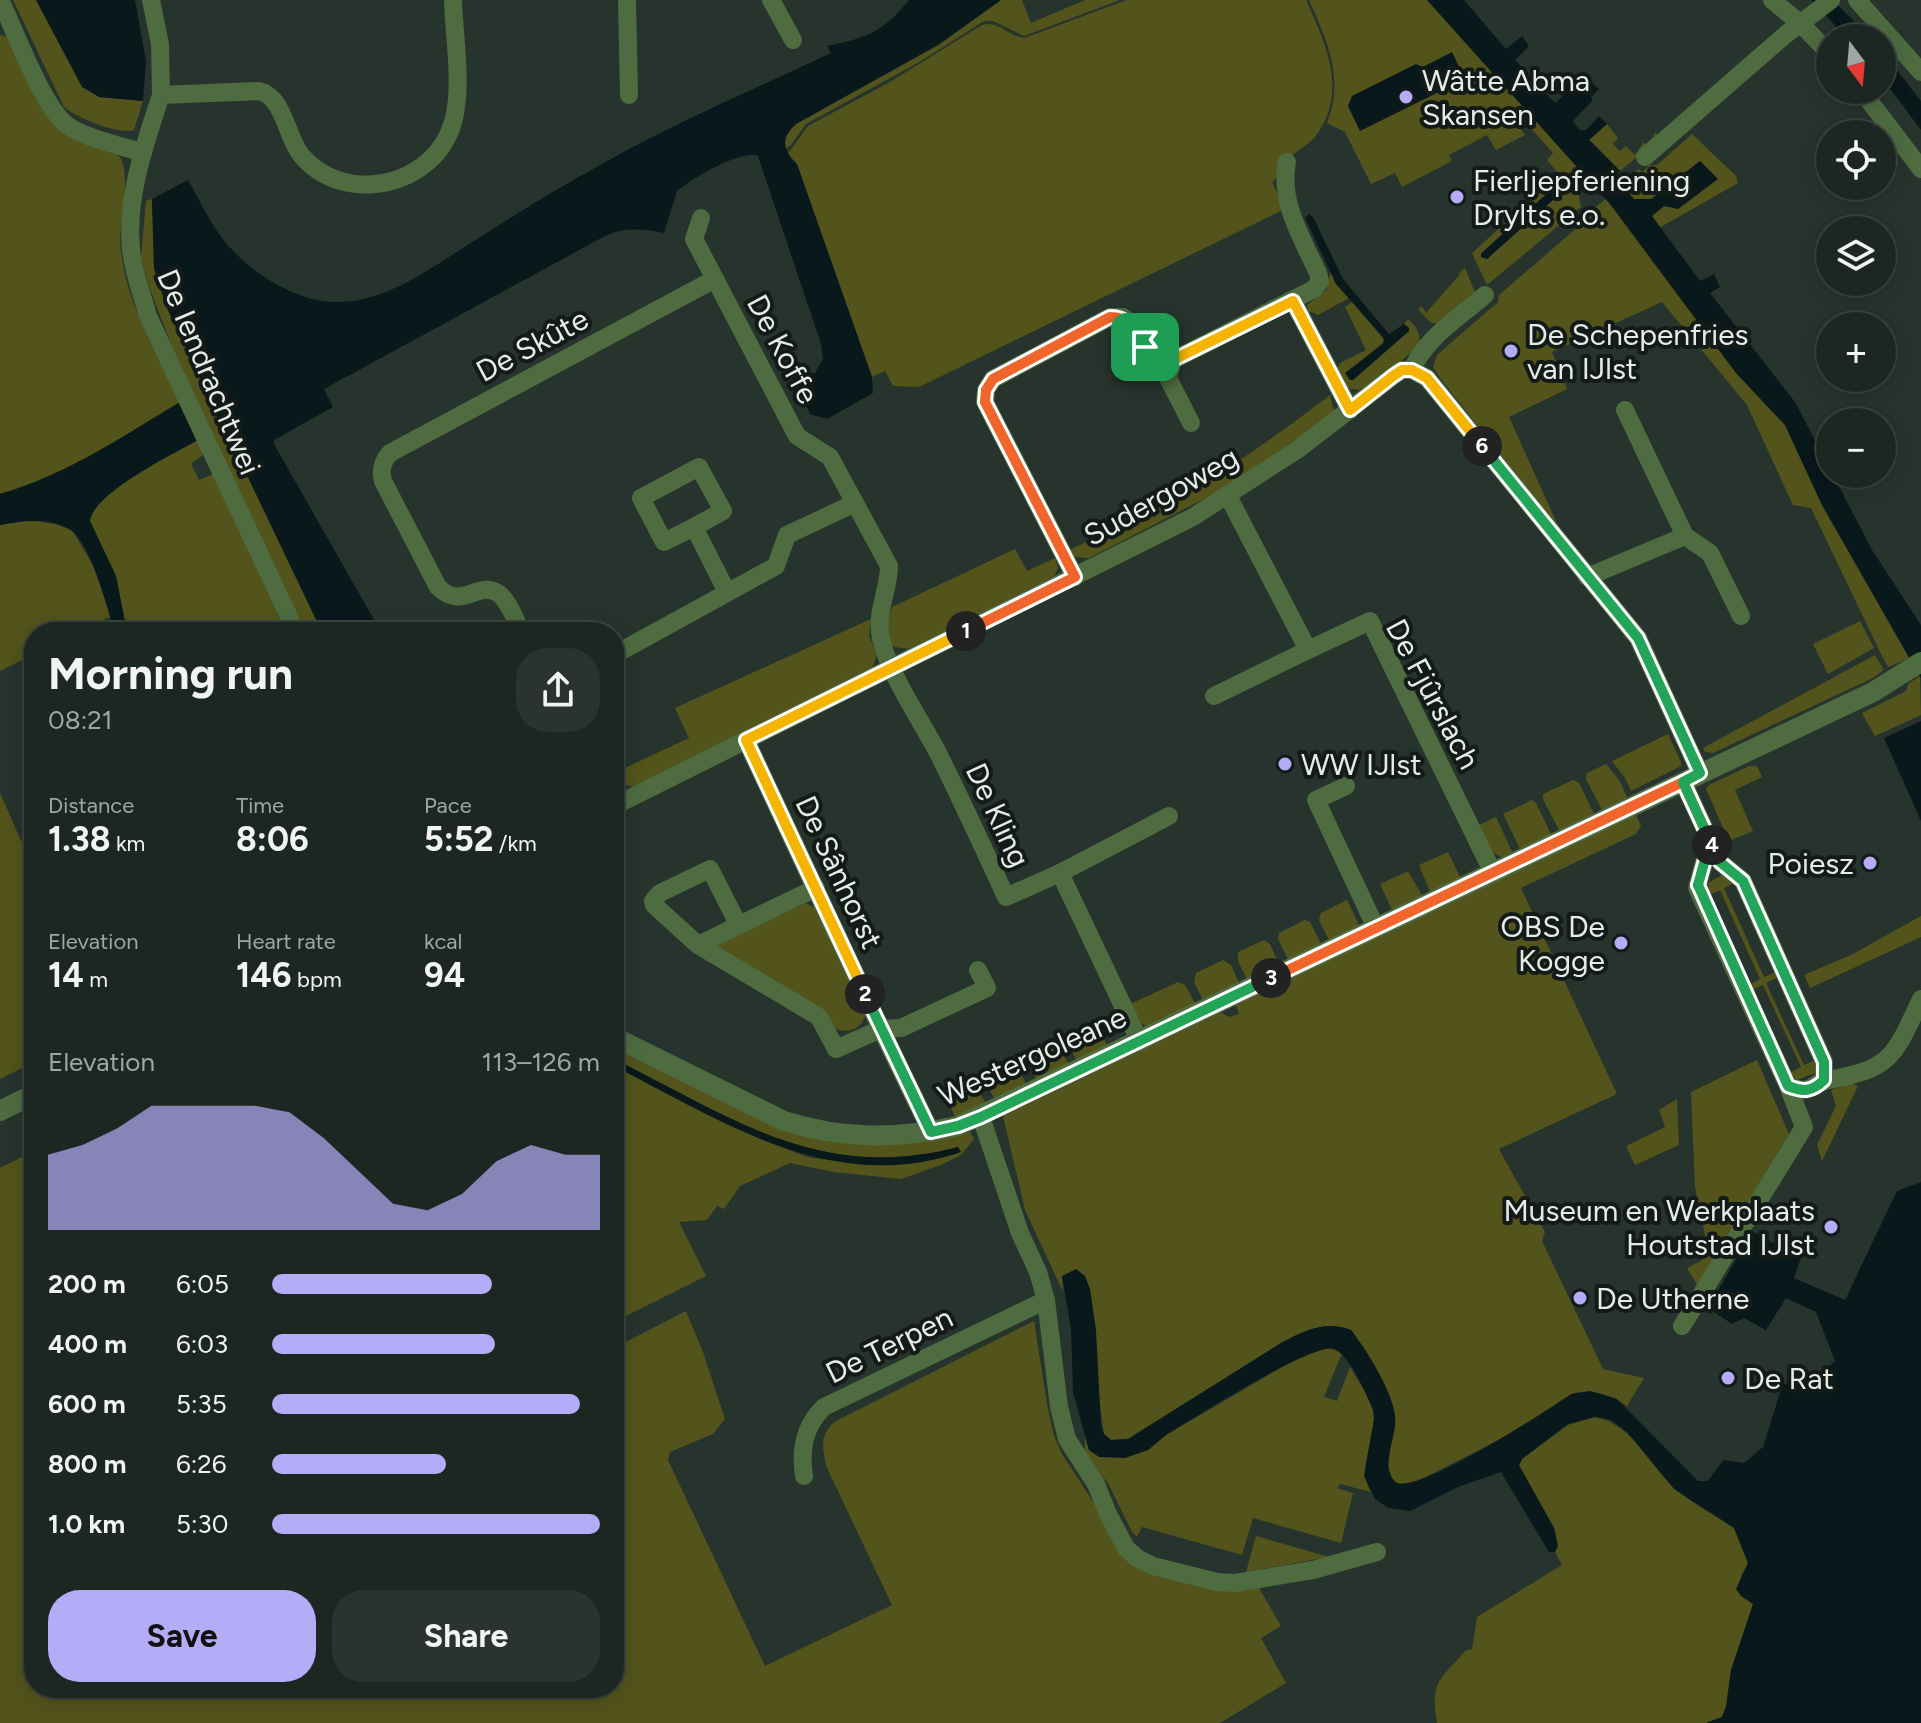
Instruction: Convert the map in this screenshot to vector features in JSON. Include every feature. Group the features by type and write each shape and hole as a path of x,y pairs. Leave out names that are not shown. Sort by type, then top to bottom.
{"street":[{"path":"0,0 43,89 67,125 143,153"},
{"name":"De Iendrachtwei","path":"151,0 160,44 161,95 133,190 131,247 134,268 148,316 291,622"},
{"path":"161,95 267,93 274,100 300,154 322,174 345,184 376,186 404,177 426,165 442,146 453,123 457,96 453,0"},
{"path":"627,0 629,95"},
{"path":"771,0 793,40"},
{"path":"1772,0 1816,40"},
{"path":"1857,0 1921,72"},
{"path":"1645,157 1825,5"},
{"path":"1872,104 1921,169"},
{"path":"1191,423 1168,378 1173,360 1293,301 1314,289 1320,281 1291,215 1285,175 1287,162"},
{"name":"De Koffe","path":"701,218 694,239 797,436 830,457 889,566 889,583 879,623 880,636 893,668"},
{"name":"De Skûte","path":"516,622 499,594 491,590 461,598 445,595 438,587 383,481 382,467 390,453 715,279"},
{"name":"Sudergoweg","path":"624,797 893,668 1228,496 1393,376 1402,370 1412,370 1418,355 1433,339 1485,295"},
{"path":"1293,301 1350,410"},
{"path":"1075,577 985,402 986,390 993,379 1110,317 1123,317 1145,347 1173,360"},
{"path":"1412,370 1421,373 1431,384 1638,638 1692,778 1710,841 1720,862 1743,881 1824,1062 1824,1080"},
{"path":"1625,410 1685,536 1710,553 1741,616"},
{"path":"699,467 723,511 694,527 664,542 641,498 699,467"},
{"path":"1214,696 1308,650 1228,496"},
{"path":"624,649 776,566 787,535 855,503"},
{"path":"694,527 727,592"},
{"path":"1587,577 1685,536"},
{"name":"De Fjûrslach","path":"1308,650 1370,621 1493,873"},
{"name":"Westergoleane","path":"624,1042 784,1121 812,1130 851,1136 889,1137 958,1126 1873,692 1914,666"},
{"name":"De Kling","path":"893,668 938,753 1006,897 1060,873 1140,1042"},
{"name":"De Sânhorst","path":"746,740 931,1132"},
{"path":"1346,786 1316,800 1376,928"},
{"path":"1060,873 1169,816"},
{"path":"1682,1326 1804,1127 1697,888 1710,841"},
{"path":"738,924 710,869 655,897 654,905 698,945 819,1017 836,1049 881,1029 901,1028 987,988 978,970"},
{"path":"698,945 816,888"},
{"path":"1788,1086 1806,1091 1824,1080 1846,1079 1881,1064 1898,1046 1921,999"},
{"path":"0,1111 24,1099"},
{"path":"981,1117 1046,1300 1059,1407 1067,1439 1096,1484 1116,1533 1126,1548 1137,1558 1174,1571 1235,1583 1313,1570 1377,1552"},
{"name":"De Terpen","path":"804,1476 803,1443 815,1416 824,1407 1046,1300"}],"shaded area":[{"path":"13,0 36,0 55,34 99,97 143,101 134,130 119,130 98,124 64,107"},
{"path":"36,0 135,0 146,61 143,101 99,97 82,87"},
{"path":"909,0 1001,0 939,44 796,124 787,134 786,149 797,164 872,377 873,393 827,419 810,414 791,376 801,372 815,373 823,359 821,344 758,156 729,161 677,191 664,233 634,230 605,236 324,389 333,407 274,440 375,622 317,622 167,308 154,268 152,199 188,180 222,238 259,273 308,297 341,302 360,300 413,279 554,191 630,149 831,53 827,46 873,32 891,20"},
{"path":"1001,0 1022,0 1031,23 1085,0 1120,0 1024,36 993,21 984,21 921,61 806,124 785,149 785,136 796,124 939,45"},
{"path":"1127,0 1306,0 1327,51 1331,68 1331,103 1315,137 1286,161 1272,182 1285,209 919,387 893,386 885,371 872,377 797,165 787,155 808,126 890,82 982,25 998,26 1024,38"},
{"name":"Wâtte Abma Skansen","path":"1309,0 1427,0 1583,173 1575,177 1581,207 1487,285 1472,253 1559,174 1547,160 1553,153 1511,106 1507,110 1525,135 1496,150 1487,135 1449,155 1452,161 1402,187 1395,173 1371,184 1345,132 1327,123 1334,91 1332,60","holes":["1563,179 1569,183 1487,259 1481,257 1481,253"]},
{"path":"1427,0 1464,0 1506,49 1522,36 1529,46 1515,60 1555,103 1584,76 1599,89 1573,121 1580,130 1586,130 1599,116 1607,124 1589,140 1620,171 1616,175 1611,174 1634,199 1651,199 1700,161 1718,179 1678,209 1664,206 1652,216 1700,281 1714,274 1720,287 1710,293 1795,402 1816,442 1816,488 1840,488 1872,550 1921,625 1921,678 1822,505 1785,425 1736,373 1611,205"},
{"path":"1811,0 1833,0 1856,24 1834,24"},
{"path":"0,35 12,37 38,92 121,158 125,180 120,239 124,271 144,329 180,402 71,466 0,494"},
{"path":"1452,52 1465,79 1360,131 1348,106 1352,96 1416,64 1423,67"},
{"path":"1896,69 1921,101 1921,130 1896,97"},
{"path":"1607,124 1618,138 1613,144 1620,151 1626,146 1635,155 1655,132 1660,138 1620,171 1589,139"},
{"path":"1692,134 1736,176 1738,183 1659,228 1651,216 1664,206 1678,208 1717,178 1700,161 1651,200 1634,199 1621,185 1639,169 1642,172 1650,165 1657,165"},
{"path":"1563,179 1569,183 1568,186 1487,259 1481,257 1481,254"},
{"path":"152,199 154,268 167,308 317,622 297,622 177,359 141,258 146,201"},
{"path":"1606,199 1736,373 1785,425 1822,505 1909,658 1888,667 1811,508 1793,505 1747,405 1662,302 1552,352 1567,389 1509,417 1560,530 1440,378 1433,367 1437,355 1498,302 1499,295 1593,214 1593,209"},
{"path":"1309,214 1343,279 1389,334 1404,324 1409,328 1353,380 1345,373 1383,344 1384,338 1336,284 1305,218"},
{"path":"1465,268 1475,292 1442,325 1430,322 1418,309 1422,306 1426,313"},
{"path":"1331,272 1336,284 1349,298 1318,315 1308,313 1307,305 1326,290"},
{"path":"1352,302 1385,341 1346,373 1353,380 1409,331 1404,324 1408,319 1416,328 1419,338 1419,346 1366,390 1349,389 1337,369 1340,363 1366,350 1345,307"},
{"path":"1330,395 1334,412 1237,482 1089,558 1073,557 1069,550 1213,477 1273,438"},
{"path":"180,402 198,440 119,487 94,510 90,521 116,576 125,622 113,622 91,561 77,536 69,529 44,521 0,525 0,494 48,477"},
{"path":"198,440 204,454 191,464 199,480 213,474 281,622 125,622 116,576 90,521 94,510 105,498 154,464"},
{"path":"29,520 72,530 97,572 110,617 100,622 24,622 24,659 0,671 0,525"},
{"path":"1015,549 1027,571 1055,558 1058,568 1054,576 910,649 894,647 888,633 892,607"},
{"path":"871,619 869,636 877,655 872,668 634,787 624,784 624,768 689,738 675,708"},
{"path":"1860,621 1874,648 1828,674 1813,644"},
{"path":"1875,655 1884,670 1873,678 1713,753 1705,752 1703,748"},
{"path":"1920,676 1921,715 1875,736 1862,713 1906,691 1908,684"},
{"path":"1921,721 1921,821 1884,738"},
{"path":"1668,734 1681,766 1631,791 1612,761"},
{"path":"1606,764 1620,781 1628,800 1603,812 1586,779 1587,773"},
{"path":"1749,766 1757,766 1762,777 1735,790 1753,831 1729,841 1706,789"},
{"path":"1573,780 1579,783 1595,816 1560,832 1543,794"},
{"path":"0,793 24,847 24,1067 0,1079"},
{"path":"1532,800 1552,836 1521,851 1503,814"},
{"path":"1635,813 1641,826 1636,834 1521,888 1617,1094 1499,1149 1545,1232 1542,1241 1603,1369 1644,1378 1627,1406 1601,1394 1572,1394 1510,1434 1403,1486 1392,1480 1388,1467 1395,1415 1351,1330 1333,1326 1307,1331 1281,1343 1128,1439 1111,1440 1104,1434 1097,1384 1096,1331 1090,1289 1062,1276 1063,1292 1025,1210 1003,1116 1220,1012 1229,1017 1239,1014 1236,1005"},
{"path":"1496,817 1513,854 1501,857 1492,852 1479,825"},
{"path":"1448,852 1461,879 1431,894 1419,865"},
{"path":"1408,871 1423,897 1393,912 1380,884"},
{"path":"1723,874 1736,882 1724,888 1764,977 1776,972 1778,977 1766,983 1804,1065 1816,1060 1815,1073 1797,1080 1789,1073 1801,1067 1763,985 1751,990 1749,985 1760,979 1720,890 1709,895 1708,883"},
{"path":"1347,900 1360,927 1330,942 1319,920 1321,913"},
{"path":"806,903 817,909 866,1010 859,1025 851,1030 834,1028 718,947 718,944"},
{"path":"1921,916 1921,937 1810,988 1804,975 1853,954"},
{"path":"1305,920 1310,922 1322,946 1289,961 1278,939 1279,933"},
{"path":"1264,940 1270,944 1280,966 1248,981 1238,961 1238,952"},
{"path":"1223,960 1231,965 1240,985 1204,1002 1194,982 1196,973"},
{"path":"1178,982 1185,985 1197,1006 1146,1026 1139,1022 1130,1004"},
{"path":"1095,1021 1109,1049 1078,1063 1066,1040 1067,1034"},
{"path":"1054,1041 1070,1067 1037,1083 1026,1054"},
{"path":"624,1049 827,1141 899,1143 970,1132 974,1139 961,1155 901,1179 833,1172 790,1163 740,1186 724,1209 717,1206 707,1220 679,1222 706,1276 624,1317 624,1071 760,1139 807,1157 909,1164 959,1153 958,1147 908,1156 863,1157 820,1151 778,1139 698,1103 624,1064"},
{"path":"1013,1060 1028,1087 996,1102 985,1081 985,1074"},
{"path":"1757,1060 1789,1134 1697,1285 1687,1268 1701,1261 1706,1240 1695,1187 1691,1092"},
{"path":"624,1064 739,1122 779,1139 820,1151 863,1157 908,1156 958,1147 961,1152 914,1163 869,1165 824,1159 781,1146 696,1109 624,1071"},
{"path":"971,1081 987,1106 956,1118 944,1094"},
{"path":"1852,1083 1858,1086 1822,1161 1817,1145 1836,1106 1831,1090"},
{"path":"1677,1099 1679,1145 1635,1165 1626,1146 1665,1127 1659,1110"},
{"path":"24,1156 24,1698 624,1698 624,1343 686,1311 725,1419 713,1434 670,1452 668,1460 765,1666 892,1605 827,1468 823,1442 827,1431 836,1421 1034,1321 1054,1436 1062,1454 1129,1557 1258,1586 1281,1626 1261,1638 1286,1683 1220,1723 0,1723 0,1168"},
{"path":"1921,1182 1921,1723 1706,1723 1722,1717 1726,1707 1731,1670 1753,1604 1736,1589 1748,1563 1734,1528 1674,1489 1627,1432 1611,1420 1595,1417 1568,1424 1522,1459 1519,1465 1554,1528 1558,1546 1555,1552 1549,1552 1501,1472 1458,1487 1410,1511 1388,1508 1375,1499 1364,1476 1373,1410 1346,1359 1334,1349 1322,1350 1279,1369 1166,1435 1148,1450 1125,1458 1099,1457 1089,1450 1073,1392 1071,1328 1062,1276 1076,1269 1085,1276 1090,1289 1096,1331 1101,1426 1111,1440 1128,1439 1281,1343 1315,1328 1332,1326 1351,1330 1371,1359 1389,1395 1395,1424 1389,1468 1396,1483 1410,1482 1456,1464 1571,1394 1590,1391 1617,1399 1698,1481 1708,1481 1723,1460 1744,1463 1763,1447 1782,1386 1801,1374 1823,1372 1835,1361 1816,1312 1786,1298 1766,1330 1744,1318 1732,1324 1708,1308 1750,1235 1755,1233 1801,1258 1794,1278 1845,1300 1897,1191"},
{"path":"1327,1347 1342,1353 1324,1397 1337,1401 1350,1367 1369,1398 1374,1418 1365,1473 1371,1492 1340,1484 1337,1488 1353,1493 1341,1543 1253,1518 1242,1555 1142,1527 1137,1537 1132,1532 1108,1483 1085,1456 1085,1436 1089,1450 1148,1450 1166,1435 1294,1360"},
{"path":"1595,1417 1621,1428 1677,1490 1734,1528 1748,1563 1741,1576 1741,1596 1754,1603 1731,1670 1722,1717 1706,1723 1437,1723 1436,1689 1466,1650 1472,1649 1477,1617 1562,1565 1555,1552 1558,1546 1554,1528 1519,1466 1522,1459 1568,1425"},
{"path":"1256,1536 1329,1557 1246,1572"}],"place":[{"name":"Wâtte Abma Skansen","path":"1406,97"},
{"name":"Fierljepferiening Drylts e.o.","path":"1457,197"},
{"name":"De Schepenfries van IJlst","path":"1511,351"},
{"name":"WW IJlst","path":"1285,764"},
{"name":"Poiesz","path":"1870,863"},
{"name":"OBS De Kogge","path":"1621,943"},
{"name":"Museum en Werkplaats Houtstad IJlst","path":"1831,1227"},
{"name":"De Utherne","path":"1580,1298"},
{"name":"De Rat","path":"1728,1378"}],"route":[{"path":"1145,347 1123,317 1110,317 993,379 986,390 985,402 1075,577 746,740 931,1132 981,1117 1683,782 1720,862 1743,881 1824,1062 1824,1080 1806,1091 1788,1086 1697,888 1710,841 1683,782 1700,773 1638,638 1427,378 1412,370 1402,370 1350,410 1293,301 1173,360 1145,347"}]}
